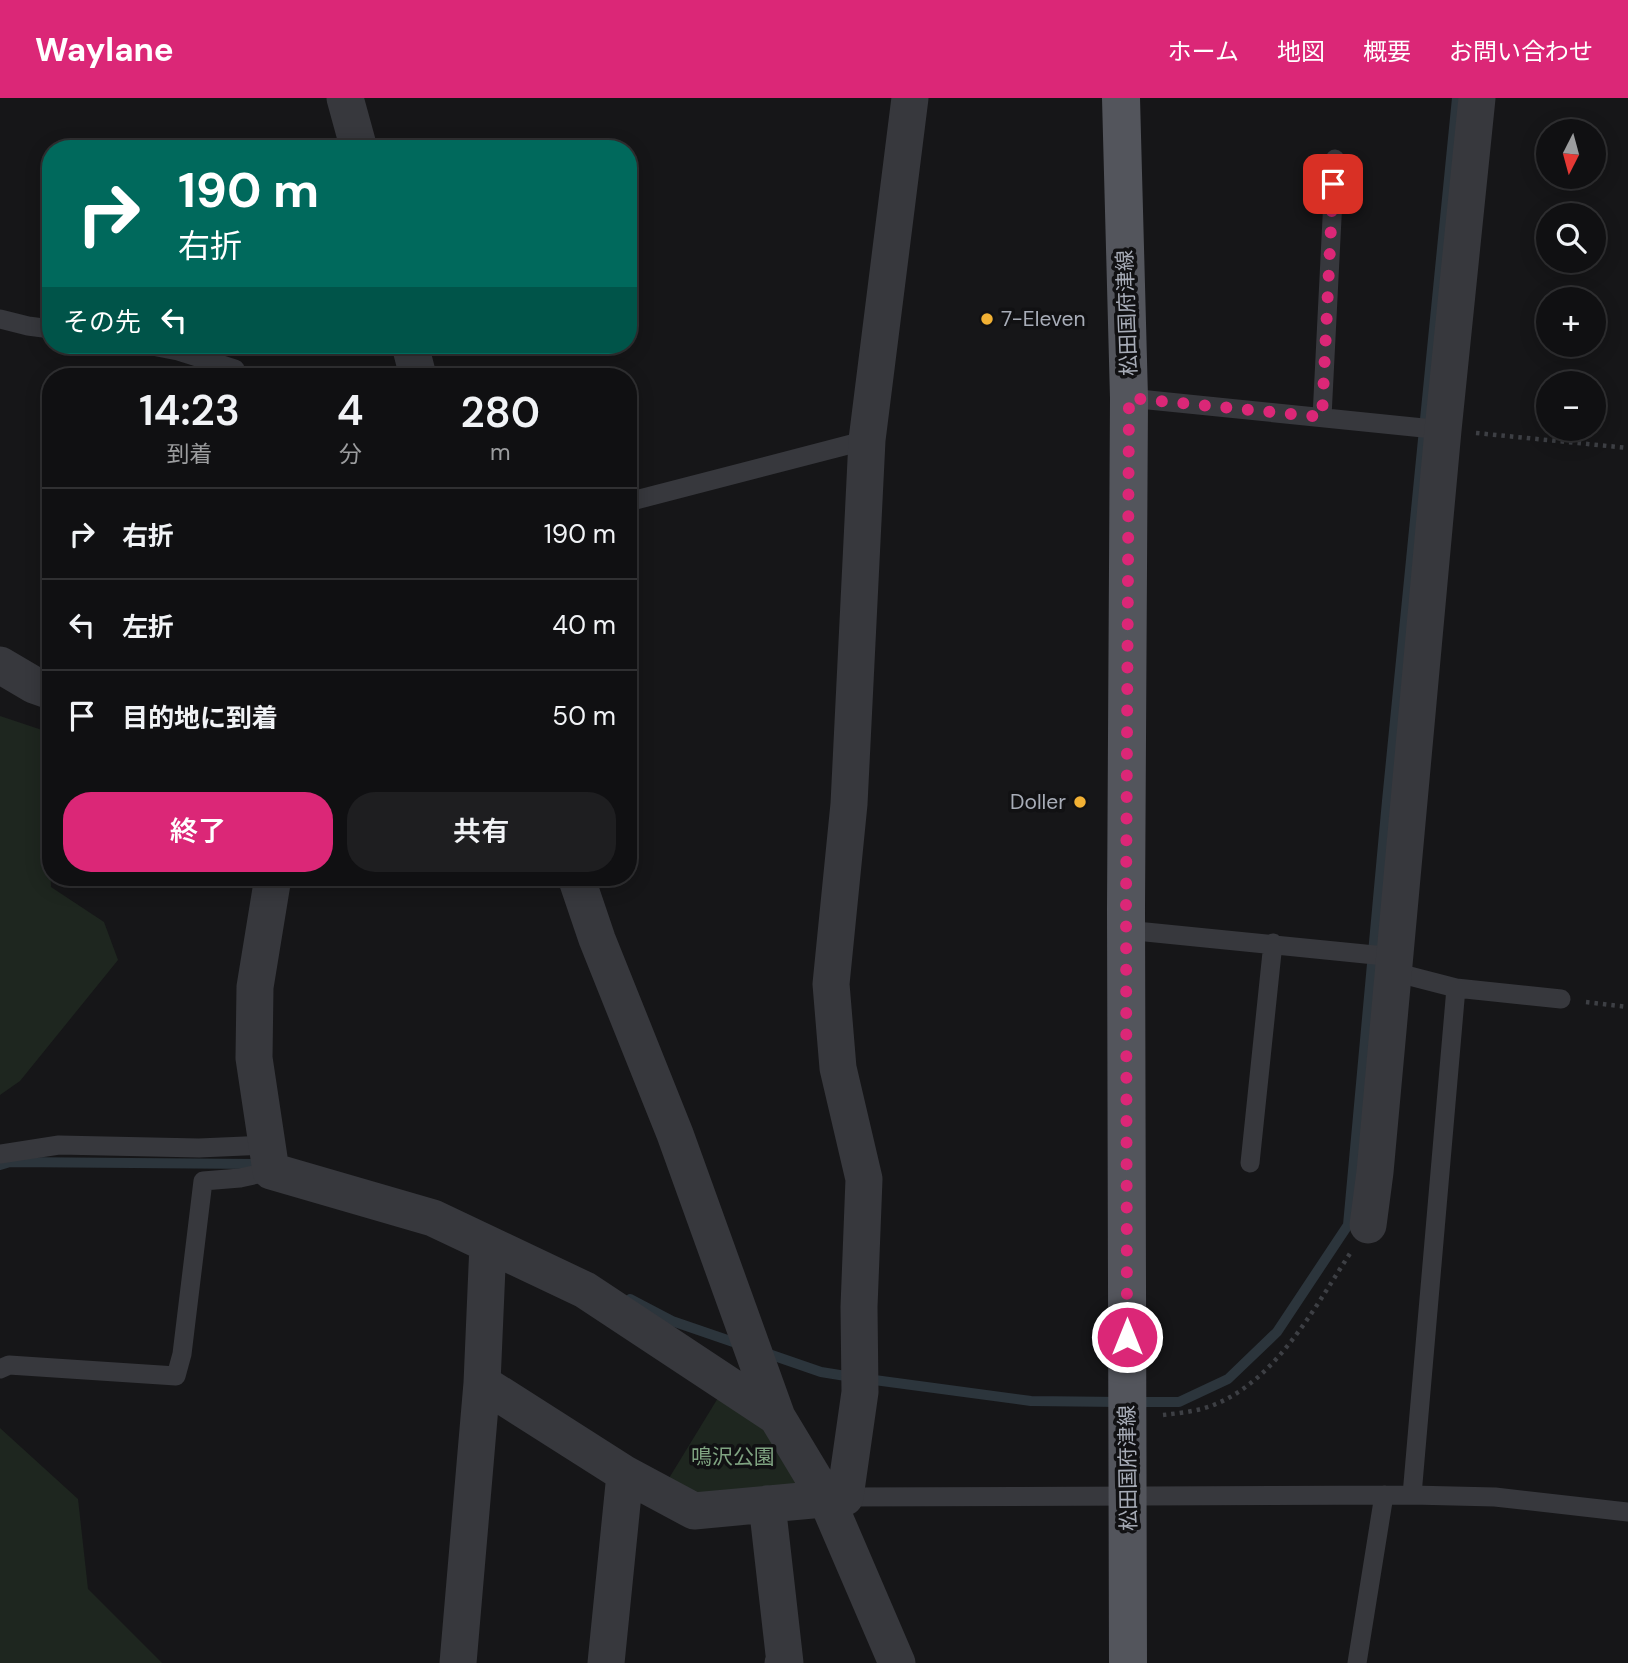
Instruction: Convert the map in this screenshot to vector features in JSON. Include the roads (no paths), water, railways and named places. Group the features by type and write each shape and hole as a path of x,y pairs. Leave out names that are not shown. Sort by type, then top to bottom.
{"main road":[{"name":"松田国府津線","path":"1121,98 1129,398 1126,930 1128,1663"}],"street":[{"path":"345,98 357,140"},
{"path":"836,1498 860,1392 859,1307 864,1179 838,1068 831,984 849,804 867,440 910,98"},
{"path":"1368,1225 1477,98"},
{"path":"0,665 42,688"},
{"path":"272,886 255,987 254,1058 269,1158 433,1218 585,1290 777,1417"},
{"path":"579,886 597,939 675,1133 777,1417 836,1498 897,1663"},
{"path":"458,1663 482,1383 488,1244"},
{"path":"482,1383 625,1474 694,1511 836,1498"},
{"path":"606,1663 625,1474"},
{"path":"767,1504 783,1663"}],"lane":[{"path":"1322,417 1335,159"},
{"path":"0,319 42,328"},
{"path":"188,354 232,368"},
{"path":"1129,398 1443,430"},
{"path":"637,500 867,440"},
{"path":"1126,930 1273,943 1395,964 1456,988 1561,999"},
{"path":"1250,1163 1273,943"},
{"path":"1412,1495 1456,988"},
{"path":"0,1154 59,1145 199,1148 269,1158"},
{"path":"0,1369 9,1365 176,1376 182,1354 203,1181 240,1178 269,1158"},
{"path":"1357,1663 1384,1495"},
{"path":"836,1498 1412,1495 1495,1497 1628,1512"}],"waterway":[{"path":"1135,1402 1179,1402 1228,1379 1277,1332 1348,1225 1457,98"},
{"path":"0,1165 10,1162 262,1164"},
{"path":"630,1299 672,1321 742,1345"},
{"path":"763,1352 821,1372 852,1377"},
{"path":"867,1379 1031,1401 1120,1402"}],"place":[{"name":"7-Eleven","path":"987,319"},
{"name":"Doller","path":"1080,802"}],"park label":[{"name":"鳴沢公園","path":"733,1457"}]}
